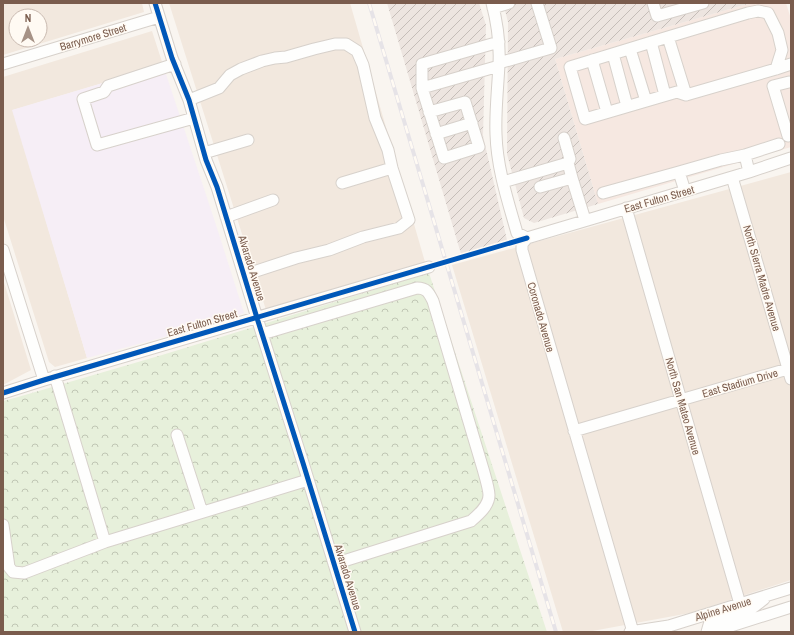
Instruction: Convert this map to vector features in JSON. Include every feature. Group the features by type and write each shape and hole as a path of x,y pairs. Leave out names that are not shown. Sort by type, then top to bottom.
{"street":[{"name":"Alvarado Avenue","path":"155,3 175,64 189,100 204,153 217,187 355,632"},
{"path":"509,3 492,5 499,42 496,133 497,155 502,182 517,233 527,238"},
{"path":"422,88 551,48 537,3"},
{"path":"653,3 657,16 703,3"},
{"path":"776,68 782,50 778,33 768,13 758,10 570,67 585,119 677,92 686,95 791,64"},
{"name":"Barrymore Street","path":"3,64 159,17"},
{"path":"668,37 686,95"},
{"path":"429,112 465,102 479,147 444,158 429,112 422,88 422,64 499,42"},
{"path":"651,42 665,95"},
{"path":"189,100 219,88 230,75 241,69 262,61 286,57 335,44 346,44 357,51 363,65 375,118 388,150 392,168 409,220 399,228 363,237 329,250 296,258 244,275"},
{"path":"630,49 646,101"},
{"path":"613,54 627,106"},
{"path":"592,60 607,112"},
{"path":"175,64 108,86 104,92 83,99 97,145 194,118"},
{"path":"603,193 721,160 745,155 779,144 790,135 773,86 790,84"},
{"path":"436,134 472,123"},
{"path":"564,138 570,159 568,163 585,220"},
{"path":"204,153 248,140"},
{"path":"779,144 787,159"},
{"path":"745,155 749,172"},
{"name":"East Fulton Street","path":"527,238 749,172 787,159"},
{"path":"502,182 568,163"},
{"path":"342,183 392,168"},
{"path":"679,172 685,191"},
{"name":"North Sierra Madre Avenue","path":"732,177 790,372"},
{"path":"540,187 572,178"},
{"path":"226,217 273,200"},
{"name":"North San Mateo Avenue","path":"626,208 740,604"},
{"name":"Coronado Avenue","path":"527,238 522,244 522,250 631,632"},
{"path":"3,250 44,380"},
{"name":"East Fulton Street","path":"3,392 429,267"},
{"path":"262,334 417,288 423,288 428,291 433,301 483,469 490,496 487,504 482,512 471,521 334,564"},
{"name":"East Stadium Drive","path":"574,431 681,400 790,372"},
{"path":"55,376 105,542"},
{"path":"177,435 202,512"},
{"path":"3,524 9,567 13,572 24,573 105,542 308,480"},
{"name":"Alpine Avenue","path":"631,632 669,626 791,588"},
{"path":"707,632 709,625 713,622 751,609 769,595"},
{"name":"Alpine Avenue","path":"712,632 732,628 791,607"}],"shaded area":[{"path":"3,3 142,3 144,12 48,41 48,8 8,8 8,48 26,48 3,55"},
{"path":"169,3 350,3 425,262 266,310"},
{"path":"387,3 479,3 486,25 483,136 507,240 461,254"},
{"path":"503,3 751,3 555,59 598,204 534,223 524,218 507,154 508,22"},
{"path":"751,3 786,3 791,19 791,147 598,204 555,59"},
{"path":"152,31 163,65 13,110 87,358 55,367 49,362 3,216 3,77"},
{"path":"163,65 244,313 87,358 12,110"},
{"path":"791,172 791,580 690,613 587,632 563,632 452,265"},
{"path":"3,279 31,370 3,385"}],"green space":[{"path":"429,273 547,632 3,632 3,401 162,355"}],"railway":[{"path":"369,3 556,632"}],"cycle path":[{"path":"155,3 172,58 189,100 206,160 217,187 355,632"},
{"path":"3,393 527,238"}]}
